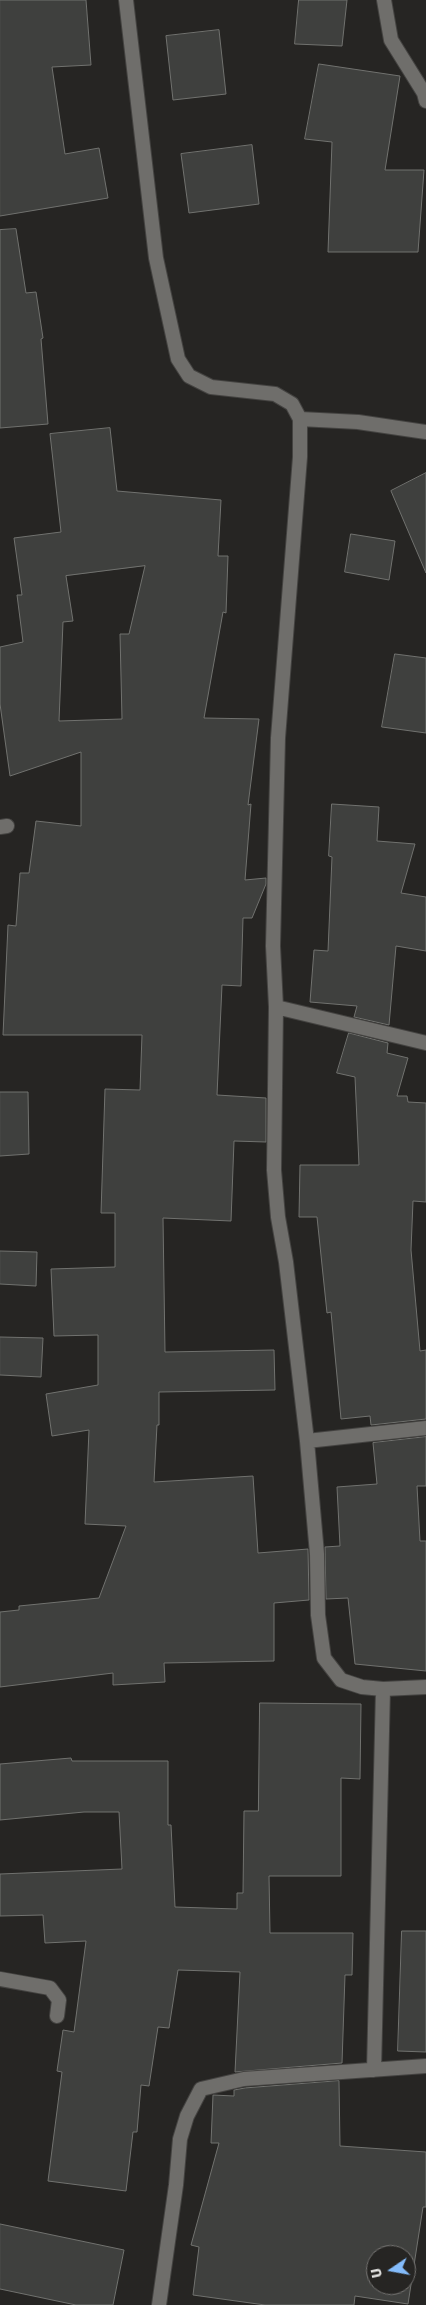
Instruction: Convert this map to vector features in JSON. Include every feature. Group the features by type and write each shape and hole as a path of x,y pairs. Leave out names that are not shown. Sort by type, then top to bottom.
{"street":[{"path":"126,0 156,258 178,359 189,376 211,387 275,394 292,404 300,418 300,457 278,738 273,946 276,1007 274,1170 278,1217 287,1271 307,1441 317,1554 318,1615 324,1658 341,1680 362,1687 383,1689 426,1687"},
{"path":"384,0 391,40 424,93 426,101"},
{"path":"300,418 358,422 426,432"},
{"path":"276,1007 426,1043"},
{"path":"307,1441 426,1428"},
{"path":"374,2070 383,1689"},
{"path":"0,1979 50,1988 58,2000 57,2016"},
{"path":"159,2305 176,2185 180,2139 187,2116 201,2089 244,2079 426,2066"}],"building":[{"path":"0,0 86,0 91,65 52,67 65,154 99,148 108,198 0,216"},
{"path":"299,0 347,0 342,46 295,44"},
{"path":"219,30 226,94 173,100 166,36"},
{"path":"319,64 400,76 385,170 424,170 418,252 328,252 332,142 305,139"},
{"path":"252,145 259,204 189,213 181,154"},
{"path":"16,229 26,293 36,292 43,338 41,339 48,424 0,428 0,230"},
{"path":"110,428 117,491 221,500 218,556 228,556 226,613 223,612 204,718 259,719 248,805 251,804 245,880 266,878 266,884 252,918 243,918 241,986 222,985 217,1095 266,1098 266,1142 234,1141 231,1221 163,1218 165,1352 274,1350 275,1390 159,1392 159,1425 157,1425 154,1482 253,1476 258,1553 308,1549 309,1600 274,1603 274,1661 164,1663 165,1682 113,1685 113,1673 0,1687 0,1612 19,1610 19,1606 99,1598 126,1526 85,1524 89,1430 52,1436 46,1394 98,1385 98,1335 54,1336 51,1269 115,1267 115,1213 101,1213 105,1089 140,1090 142,1035 3,1035 8,925 16,926 20,873 29,873 36,821 81,826 81,752 10,776 0,704 0,647 23,642 17,595 22,595 14,538 61,532 50,434","holes":["145,566 129,634 120,634 122,719 59,721 63,622 73,621 66,576"]},
{"path":"426,473 426,573 391,491"},
{"path":"351,534 395,541 389,580 345,572"},
{"path":"395,654 426,658 426,733 382,727"},
{"path":"332,804 379,807 377,841 415,844 401,893 426,897 426,951 396,946 389,1025 354,1017 357,1006 310,1002 314,950 328,951 332,857 329,856"},
{"path":"349,1033 388,1043 387,1053 408,1058 397,1096 407,1096 408,1102 426,1103 426,1202 413,1201 411,1250 420,1351 426,1350 426,1419 371,1425 370,1416 341,1419 331,1312 327,1313 317,1217 299,1217 300,1165 359,1165 355,1077 337,1073"},
{"path":"0,1092 28,1092 29,1154 0,1156"},
{"path":"0,1251 37,1252 36,1286 0,1284"},
{"path":"0,1337 43,1338 41,1377 0,1375"},
{"path":"426,1437 426,1486 417,1486 420,1541 426,1541 426,1671 355,1664 348,1598 326,1599 325,1547 340,1546 337,1487 377,1484 373,1443"},
{"path":"260,1703 361,1704 360,1779 341,1778 341,1876 269,1876 270,1933 353,1933 352,1975 345,1975 342,2063 235,2072 240,1972 178,1970 169,2028 158,2027 149,2086 141,2085 137,2132 133,2132 126,2191 48,2181 62,2072 57,2071 63,2030 74,2032 86,1941 45,1943 43,1915 0,1916 0,1874 122,1869 119,1812 84,1812 0,1820 0,1764 71,1758 72,1761 168,1761 168,1825 171,1825 175,1907 237,1909 237,1893 243,1893 244,1811 258,1811"},
{"path":"402,1931 426,1931 426,2052 398,2051"},
{"path":"339,2081 340,2146 426,2152 426,2207 423,2207 416,2252 416,2245 366,2245 366,2295 409,2295 408,2304 355,2296 354,2305 265,2305 193,2295 199,2247 191,2245 219,2143 211,2143 213,2095 234,2096 234,2090"},
{"path":"0,2224 124,2250 113,2305 76,2305 0,2289"}]}
